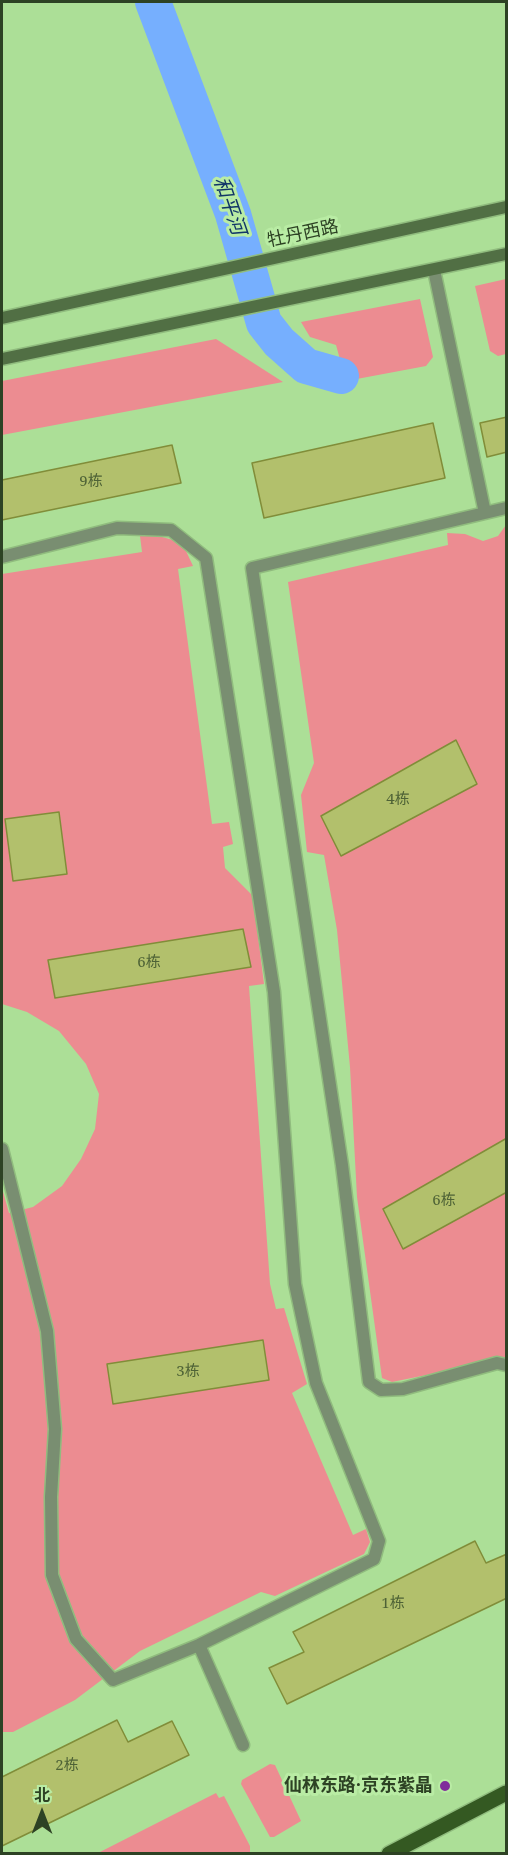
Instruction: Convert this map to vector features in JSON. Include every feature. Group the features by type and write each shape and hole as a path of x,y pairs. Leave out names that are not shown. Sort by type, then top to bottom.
{"main road":[{"path":"389,1854 507,1793"}],"street":[{"name":"牡丹西路","path":"2,318 507,207"},
{"path":"2,359 507,254"},
{"path":"434,270 485,513"},
{"path":"507,508 252,568 340,1153 369,1382 381,1390 403,1389 497,1363 507,1365"},
{"path":"2,556 117,528 171,530 206,558 274,992 295,1284 316,1383 379,1541 375,1559 199,1645 113,1680 76,1639 52,1575 51,1497 55,1430 47,1331 2,1149"},
{"path":"199,1645 243,1745"}],"shaded area":[{"path":"506,279 506,354 498,356 490,351 475,286"},
{"path":"420,299 433,357 426,366 346,381 336,345 310,337 301,322"},
{"path":"216,339 283,382 2,435 2,381"},
{"path":"506,525 506,1359 392,1382 382,1378 357,1197 350,1067 337,930 324,855 307,852 301,795 314,763 288,582 448,545 447,533 465,534 483,541 498,536"},
{"path":"155,535 173,540 186,551 193,566 178,569 212,824 229,822 233,844 223,847 225,868 253,896 264,984 249,986 270,1284 276,1309 284,1308 307,1384 292,1393 353,1535 366,1529 370,1542 364,1554 275,1596 261,1592 140,1651 75,1700 13,1732 2,1732 2,1188 9,1213 33,1207 62,1186 81,1159 95,1129 99,1094 86,1064 59,1031 27,1012 2,1004 2,574 142,552 140,536"},
{"path":"270,1764 275,1765 301,1821 274,1837 270,1837 241,1784 242,1780"},
{"path":"216,1793 219,1798 224,1796 250,1846 250,1853 98,1853"}],"building":[{"path":"507,417 507,452 487,457 480,423"},
{"path":"433,423 445,478 264,518 252,463"},
{"path":"172,445 181,483 2,520 2,480"},
{"path":"456,740 477,784 341,856 321,816"},
{"path":"59,812 67,874 13,881 5,819"},
{"path":"243,929 251,967 55,998 48,960"},
{"path":"507,1138 507,1192 403,1249 383,1209"},
{"path":"263,1340 269,1380 113,1404 107,1364"},
{"path":"475,1541 486,1563 507,1554 507,1598 287,1704 269,1668 304,1652 293,1632"},
{"path":"117,1720 128,1742 172,1721 189,1755 2,1846 2,1777"}],"waterway":[{"name":"和平河","path":"153,2 233,214 264,323 279,342 306,366 341,376"}],"place":[{"name":"仙林东路·京东紫晶","path":"445,1786"}]}
